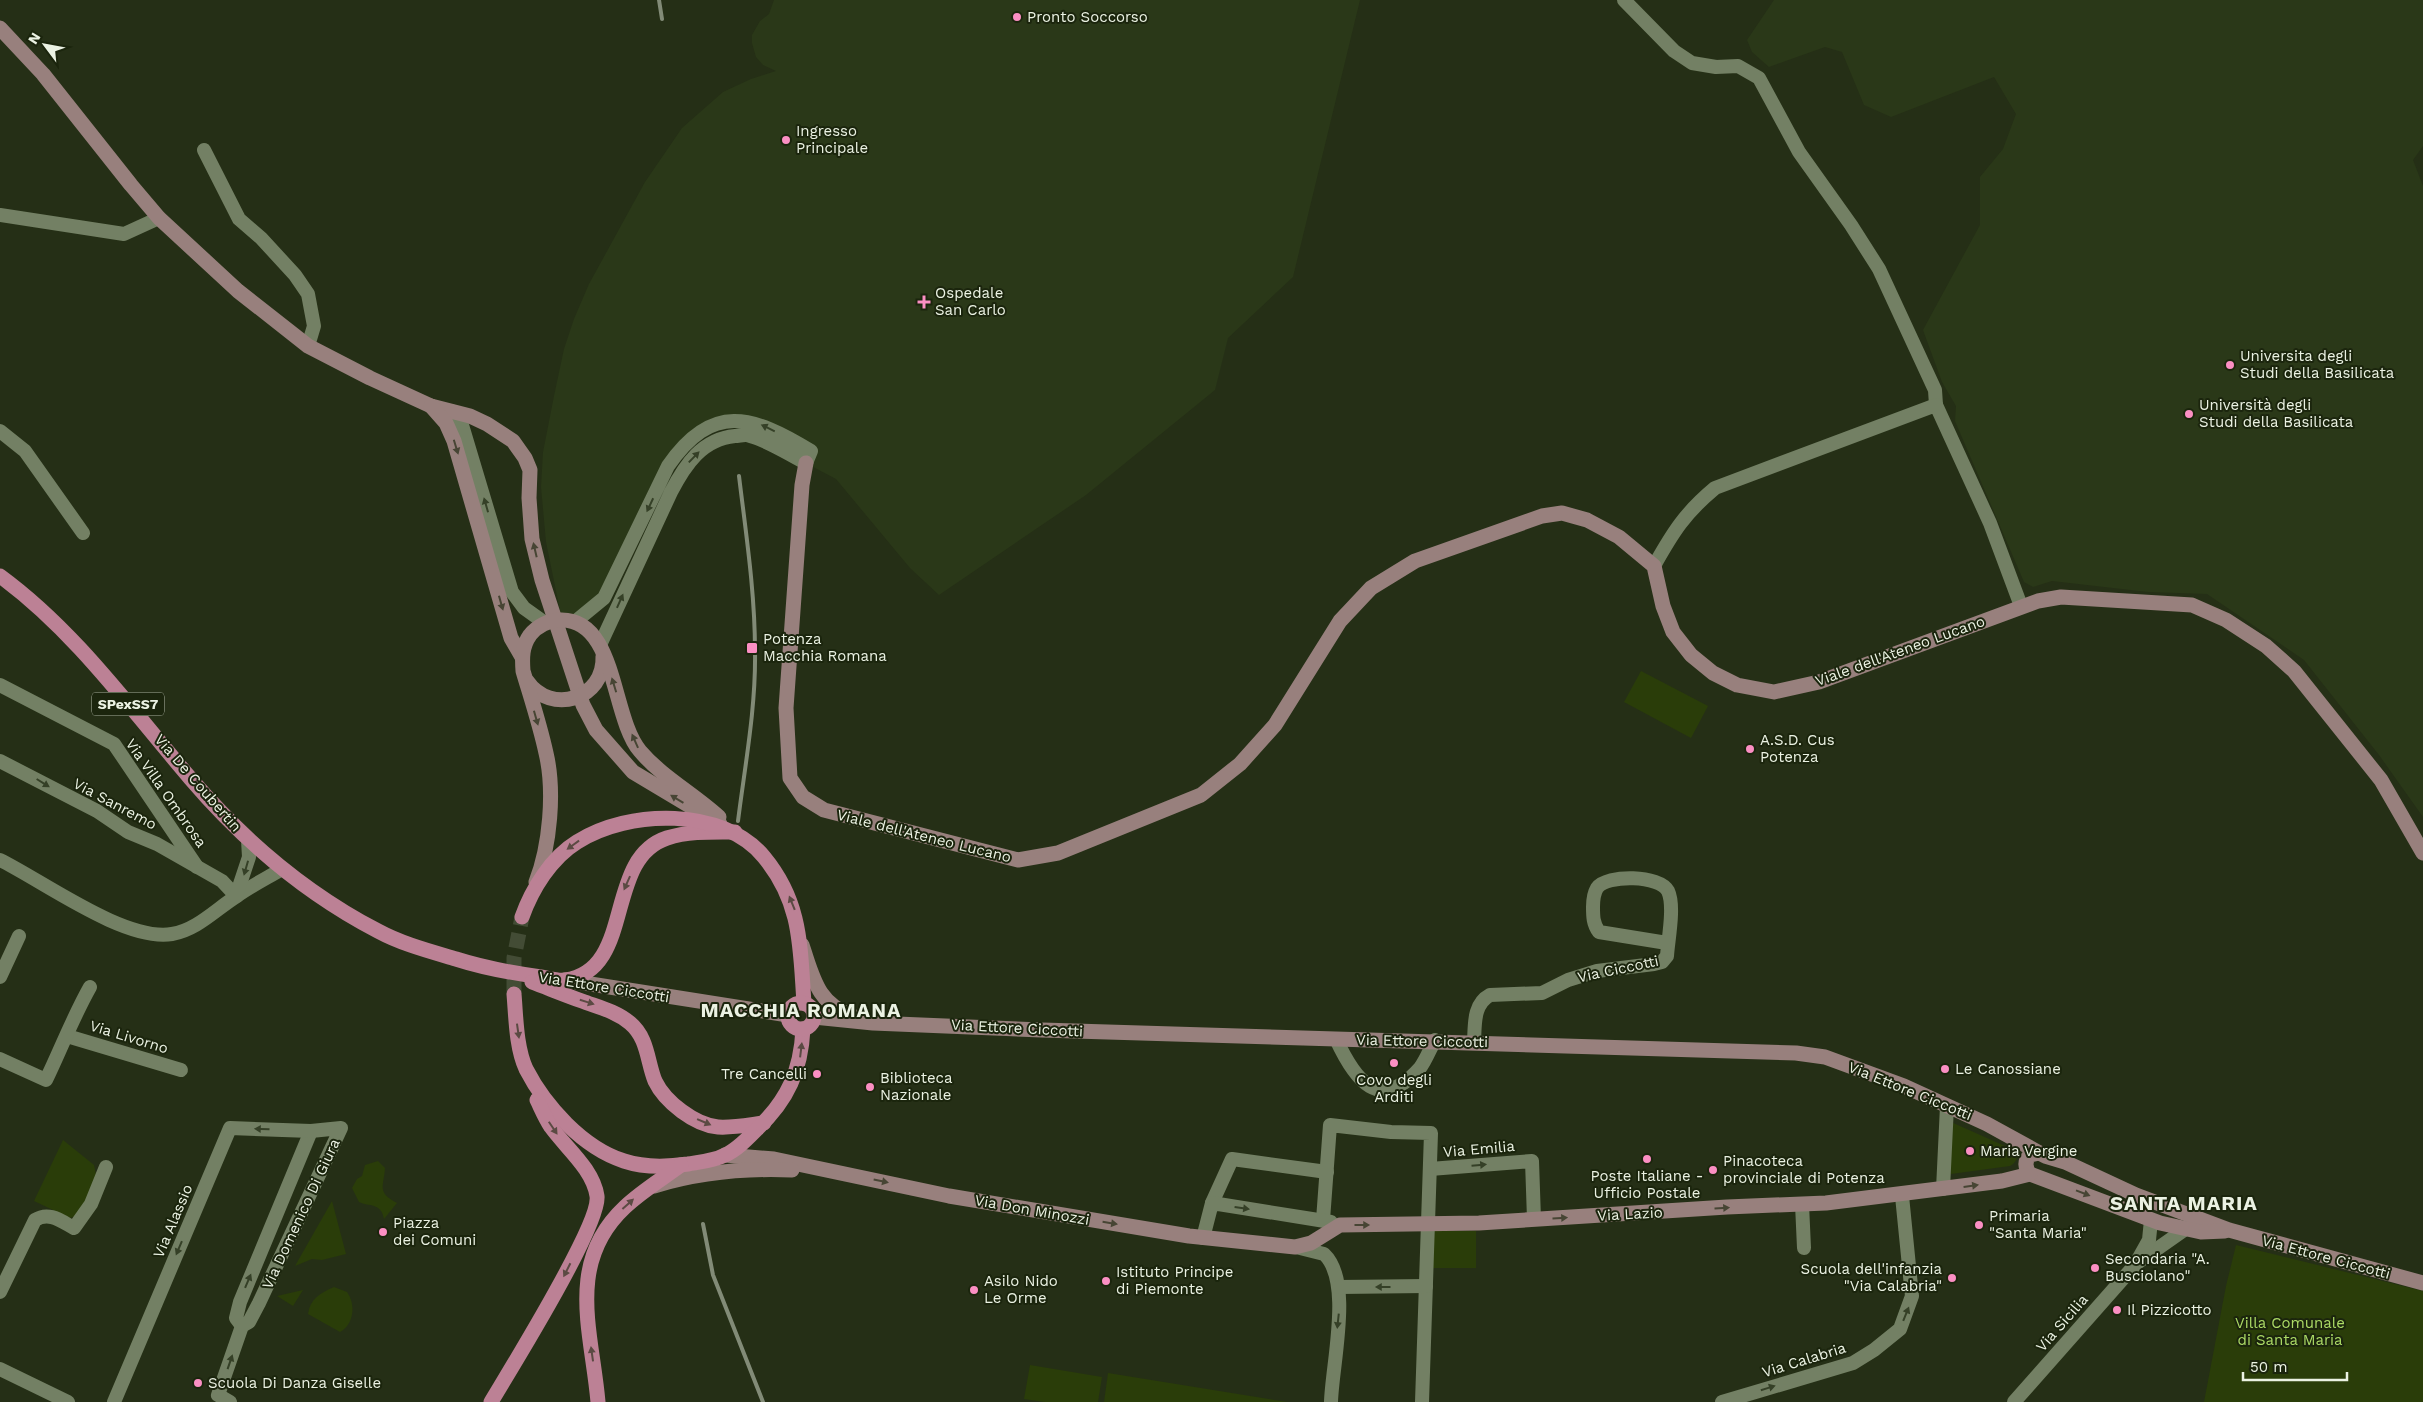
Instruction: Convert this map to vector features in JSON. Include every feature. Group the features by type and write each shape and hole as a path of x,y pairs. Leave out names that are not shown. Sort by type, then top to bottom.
{"main road":[{"path":"0,28 43,74 131,185 160,218 238,291 308,346 370,378 431,406 487,424 513,441 525,458 530,470 529,498 532,539 542,580 583,705 596,730 633,772 735,832"},
{"path":"431,406 446,423 454,441 511,638 532,687 539,694 550,699 569,700 585,694 594,685 601,672 601,650"},
{"name":"Viale dell'Ateneo Lucano","path":"809,457 802,484 786,708 790,778 802,797 824,810 1018,860 1058,853 1201,795 1240,764 1275,725 1340,620 1371,588 1415,561 1542,516 1562,513 1587,520 1619,537 1654,566 1663,606 1673,632 1691,655 1713,673 1737,685 1774,692 1820,682 2021,606 2061,597 2192,605 2226,620 2266,646 2294,671 2381,780 2423,853"},
{"name":"Via De Coubertin","path":"0,576 26,595 60,628 153,732 190,777 248,840"},
{"path":"522,917 544,862 551,794 546,754 522,664 530,635 545,623 554,620 576,621 590,630 601,650 624,716 639,750 663,773 703,802 764,857 788,894 795,912 799,934 804,1004"},
{"path":"529,897 560,856 577,842 617,824 643,819 697,821 735,832"},
{"path":"565,980 588,971 604,953 614,930 622,894 638,860 655,844 667,838 696,832 735,832"},
{"name":"SPexSS7","path":"248,840 282,869 378,931 407,944 481,967 509,973"},
{"path":"799,934 816,986 828,1002 840,1012 873,1023"},
{"path":"509,973 603,1007 631,1023 644,1044 655,1080 665,1098 677,1108 716,1127 735,1127 764,1123"},
{"name":"Via Ettore Ciccotti","path":"509,973 788,1015"},
{"path":"492,1402 564,1275 592,1220 597,1197 593,1184 578,1160 550,1125 535,1096 518,1034 514,994"},
{"path":"804,1004 811,1008 814,1016 810,1024 803,1029 792,1025 788,1015 794,1005 804,1004"},
{"name":"Via Ettore Ciccotti","path":"814,1016 873,1023 1796,1053 1825,1058 1883,1078 1947,1106 2042,1154 2065,1162 2136,1195 2229,1230 2423,1283"},
{"path":"598,1402 586,1318 586,1281 592,1256 600,1238 611,1222 638,1195 680,1172 705,1162 725,1163 764,1123 774,1112 792,1085 802,1052 803,1029"},
{"path":"526,1068 554,1111 588,1141 623,1161 680,1172"},
{"path":"2013,1138 2031,1170 2044,1173 2048,1166 2042,1154 2033,1153 2031,1170"},
{"name":"Via Don Minozzi","path":"725,1163 774,1159 949,1196 1203,1238 1295,1247"},
{"name":"Via Ettore Ciccotti","path":"2031,1170 2151,1220 2184,1230 2201,1232 2229,1230"},
{"name":"Via Lazio","path":"1340,1225 1429,1224 1802,1204 1902,1196 2013,1180 2031,1170"},
{"path":"1295,1247 1311,1243 1340,1225"}],"street":[{"path":"1624,0 1674,51 1692,63 1716,67 1738,66 1759,78 1799,152 1851,225 1879,270 1935,390 1936,405 1990,523 2021,606"},
{"path":"204,150 239,219 261,238 295,275 308,294 314,326 308,346"},
{"path":"1,214 124,234 160,218"},
{"path":"1654,566 1680,522 1692,508 1715,488 1936,405"},
{"path":"451,411 462,425 468,440 512,592 524,608 545,623"},
{"path":"576,621 604,598 668,466 681,447 694,435 707,427 726,421 750,420 809,457"},
{"path":"0,431 25,451 83,533"},
{"path":"601,650 671,492 682,471 697,453 711,442 727,437 749,435 809,457"},
{"name":"Via Villa Ombrosa","path":"0,685 114,744 196,867"},
{"name":"Via Sanremo","path":"0,761 97,811 128,832 157,844 222,881 236,896"},
{"path":"236,896 249,857 248,840"},
{"path":"0,860 103,918 123,927 159,934 173,934 201,922 236,896 282,869"},
{"name":"Via Ciccotti","path":"1474,1042 1477,1010 1484,998 1490,995 1542,993 1568,980 1597,971 1654,964 1662,962 1667,956 1668,943 1670,911 1668,892 1662,885 1647,879 1606,881 1597,888 1594,900 1593,916 1595,927 1599,932 1668,943"},
{"path":"0,977 20,936"},
{"name":"Via Livorno","path":"0,1059 46,1080 67,1036 73,1017 90,987"},
{"name":"Via Livorno","path":"67,1036 181,1070"},
{"path":"1336,1039 1346,1060 1367,1086 1380,1091 1398,1086 1421,1067 1435,1040"},
{"path":"1943,1189 1947,1106"},
{"path":"1323,1220 1330,1125 1391,1132 1431,1133 1422,1402"},
{"name":"Via Alassio","path":"114,1402 230,1128 311,1131"},
{"name":"Via Domenico Di Giura","path":"221,1400 242,1326 249,1322 259,1303 341,1128 311,1131 240,1302 236,1318 242,1326"},
{"path":"1203,1238 1212,1203 1232,1159 1327,1172"},
{"name":"Via Emilia","path":"1430,1169 1532,1161 1534,1219"},
{"path":"0,1292 35,1220 40,1216 50,1216 74,1228 92,1204 106,1167"},
{"name":"Via Calabria","path":"1722,1402 1854,1362 1874,1350 1900,1329 1912,1296 1902,1196"},
{"path":"1212,1203 1323,1220 1340,1225"},
{"path":"1802,1204 1804,1248"},
{"path":"2135,1265 2149,1240 2151,1220"},
{"path":"2135,1265 2184,1230"},
{"path":"1295,1247 1324,1254 1334,1268 1339,1287 1331,1402"},
{"name":"Via Sicilia","path":"2014,1402 2135,1265"},
{"path":"1339,1287 1426,1286"},
{"path":"0,1369 68,1402"}],"shaded area":[{"name":"Ospedale San Carlo","path":"774,0 1360,0 1293,277 1228,338 1215,390 1086,495 939,595 910,568 836,479 726,421 681,447 603,598 575,622 562,620 546,542 541,487 543,452 554,396 564,349 574,319 589,284 645,182 682,128 723,92 751,79 776,71 763,65 756,57 752,43 752,35 760,21 769,14"},
{"name":"Università degli Studi della Basilicata","path":"1774,0 2423,0 2423,146 2413,160 2423,186 2423,817 2379,755 2304,660 2207,594 2148,592 2052,581 2033,587 2024,582 1955,421 1956,406 1942,382 1923,330 1980,225 1980,177 2003,149 2016,114 1994,77 1891,117 1864,105 1842,52 1825,47 1769,67 1752,52 1747,40"}],"green space":[{"path":"1641,671 1708,706 1691,738 1624,702"},
{"path":"1951,1122 2014,1150 2017,1157 2016,1161 2010,1166 1951,1174"},
{"path":"63,1140 94,1165 97,1180 78,1215 70,1218 34,1201"},
{"path":"378,1161 385,1168 384,1192 397,1203 384,1219 377,1207 359,1202 352,1188 357,1179 362,1176 365,1165"},
{"path":"332,1201 346,1254 322,1260 312,1259 295,1266"},
{"path":"1433,1231 1476,1231 1476,1268 1433,1268"},
{"name":"Villa Comunale di Santa Maria","path":"2236,1245 2423,1291 2423,1402 2204,1402 2226,1286"},
{"path":"334,1287 347,1292 352,1303 351,1319 345,1329 340,1332 308,1314 313,1300"},
{"path":"303,1290 293,1306 277,1296"},
{"path":"1030,1365 1102,1377 1098,1402 1045,1402 1024,1399"},
{"path":"1108,1373 1287,1402 1104,1402"}],"tunnel":[{"path":"514,994 514,958 522,917"}],"railway":[{"path":"659,0 662,19"},
{"path":"738,821 752,715 755,672 752,585 739,476"},
{"path":"703,1224 713,1275 763,1402"}],"place":[{"name":"Pronto Soccorso","path":"1017,17"},
{"name":"Ingresso Principale","path":"786,140"},
{"name":"Ospedale San Carlo","path":"924,302"},
{"name":"Universita degli Studi della Basilicata","path":"2230,365"},
{"name":"Università degli Studi della Basilicata","path":"2189,414"},
{"name":"Potenza Macchia Romana","path":"752,648"},
{"name":"A.S.D. Cus Potenza","path":"1750,749"},
{"name":"Covo degli Arditi","path":"1394,1063"},
{"name":"Le Canossiane","path":"1945,1069"},
{"name":"Tre Cancelli","path":"817,1074"},
{"name":"Biblioteca Nazionale","path":"870,1087"},
{"name":"Maria Vergine","path":"1970,1151"},
{"name":"Poste Italiane - Ufficio Postale","path":"1647,1159"},
{"name":"Pinacoteca provinciale di Potenza","path":"1713,1170"},
{"name":"Primaria \"Santa Maria\"","path":"1979,1225"},
{"name":"Piazza dei Comuni","path":"383,1232"},
{"name":"Secondaria \"A. Busciolano\"","path":"2095,1268"},
{"name":"Scuola dell'infanzia \"Via Calabria\"","path":"1952,1278"},
{"name":"Istituto Principe di Piemonte","path":"1106,1281"},
{"name":"Asilo Nido Le Orme","path":"974,1290"},
{"name":"Il Pizzicotto","path":"2117,1310"},
{"name":"Scuola Di Danza Giselle","path":"198,1383"}],"district":[{"name":"MACCHIA ROMANA","path":"801,1010"},
{"name":"SANTA MARIA","path":"2184,1203"}]}
